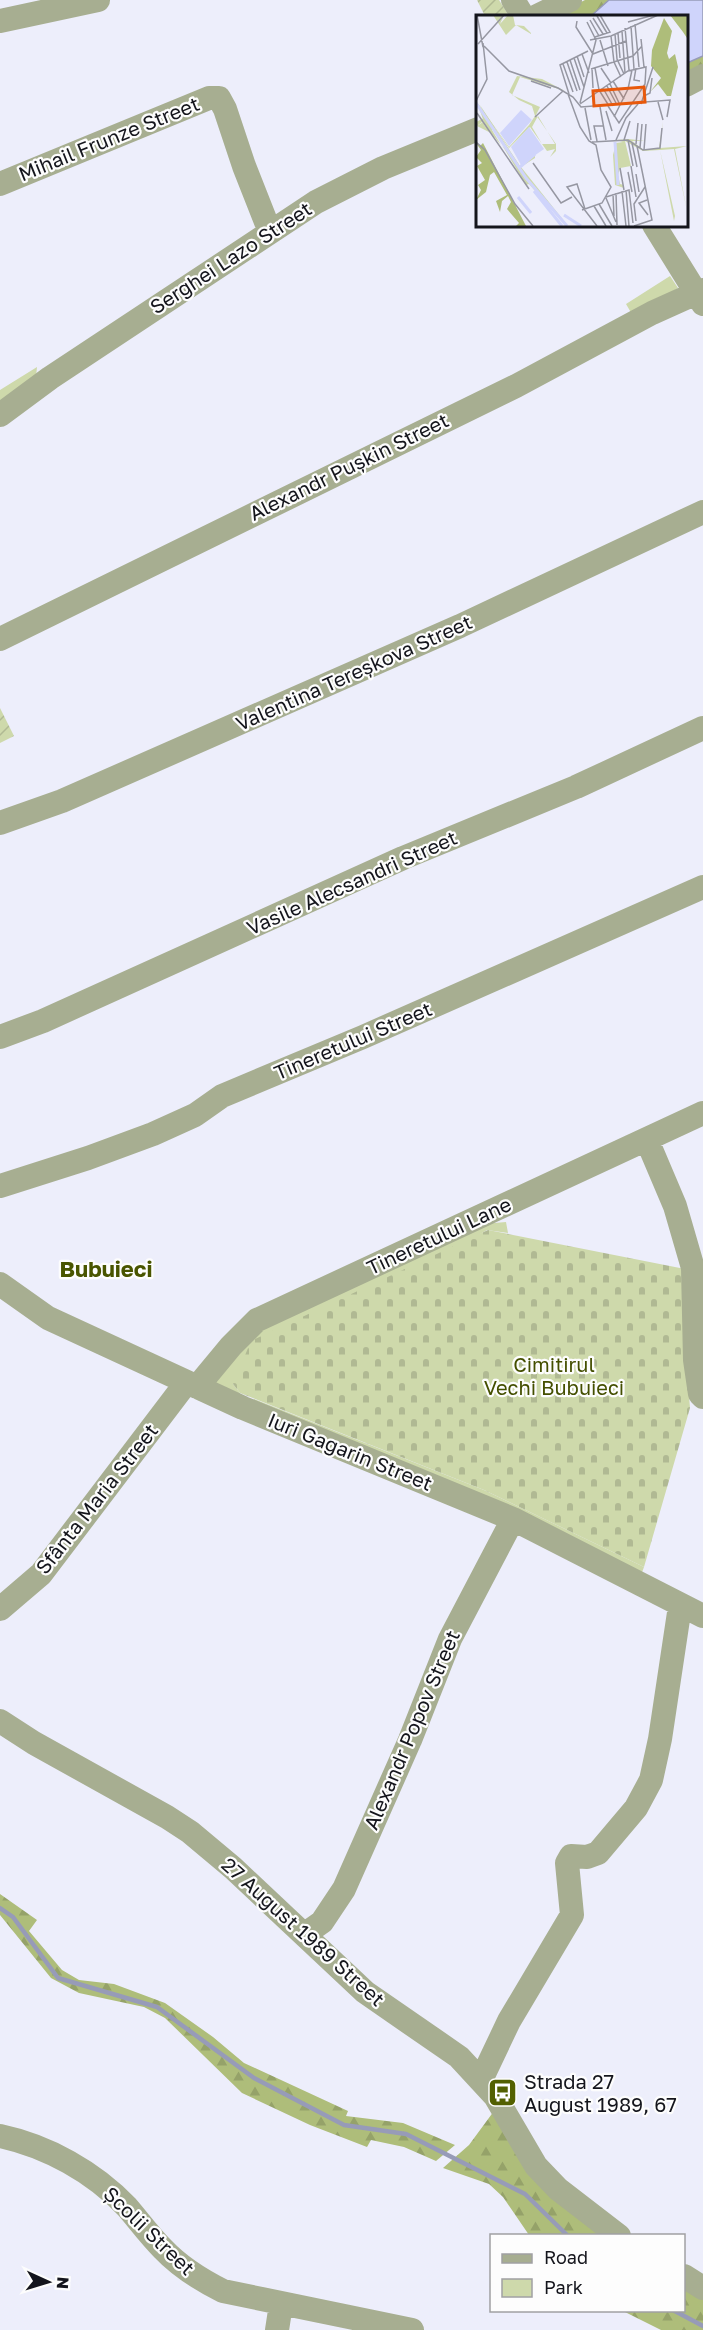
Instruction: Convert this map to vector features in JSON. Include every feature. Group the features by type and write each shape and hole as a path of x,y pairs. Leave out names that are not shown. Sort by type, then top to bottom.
{"street":[{"path":"0,21 99,0"},
{"path":"513,0 522,15"},
{"path":"539,15 570,0"},
{"path":"688,84 703,76"},
{"name":"Mihail Frunze Street","path":"0,184 208,98 219,98 270,232"},
{"name":"Serghei Lazo Street","path":"0,415 51,378 316,202 383,168 476,130"},
{"path":"655,226 701,296"},
{"name":"Alexandr Pușkin Street","path":"0,639 516,386 652,314 701,296"},
{"name":"Valentina Tereșkova Street","path":"0,823 72,797 460,626 703,512"},
{"name":"Vasile Alecsandri Street","path":"0,1037 43,1021 403,858 576,787 703,728"},
{"name":"Tineretului Street","path":"0,1186 88,1158 153,1134 195,1115 222,1096 363,1037 703,887"},
{"name":"Tineretului Lane","path":"192,1385 257,1320 703,1113"},
{"path":"648,1140 675,1206 693,1268 695,1360 700,1394 703,1397"},
{"name":"Iuri Gagarin Street","path":"0,1284 48,1318 253,1413 513,1519 703,1616"},
{"name":"Sfânta Maria Street","path":"0,1609 41,1574 192,1385"},
{"name":"Alexandr Popov Street","path":"305,1934 322,1922 344,1889 410,1740 450,1639 513,1519"},
{"path":"481,2080 509,2021 572,1915 567,1863 571,1856 587,1857 598,1853 636,1808 651,1780 660,1739 680,1606"},
{"name":"27 August 1989 Street","path":"0,1720 34,1743 190,1832 305,1934 365,1992 459,2057 495,2096 536,2166 558,2189 618,2234"},
{"name":"Școlii Street","path":"0,2136 23,2141 90,2174 126,2206 165,2251 198,2278 223,2291 412,2330"},
{"path":"685,2277 703,2288"},
{"path":"277,2330 282,2304"}],"green space":[{"path":"477,0 499,0 508,15 484,15"},
{"path":"585,0 703,0 703,69 688,77 688,15 555,15"},
{"path":"670,276 678,288 633,316 626,304"},
{"path":"37,367 36,377 0,404 0,390"},
{"path":"0,708 14,736 0,743"},
{"path":"506,1222 508,1233 487,1230 233,1384 240,1393 237,1400 213,1386 257,1326 471,1225"},
{"name":"Cimitirul Vechi Bubuieci","path":"488,1230 685,1269 685,1347 690,1408 644,1567 484,1490 240,1393 233,1384 251,1341"},
{"path":"254,1399 484,1490 644,1567 641,1575 252,1406"},
{"path":"0,1894 37,1920 29,1931 62,1970 79,1980 114,1984 165,2003 213,2037 244,2063 348,2111 346,2116 403,2123 455,2145 436,2161 404,2147 371,2140 367,2147 310,2125 242,2093 165,2018 144,2007 79,1993 51,1978 0,1915"},
{"path":"494,2111 604,2234 528,2234 503,2197 489,2184 443,2168 469,2145"},
{"path":"685,2285 703,2295 703,2330 661,2330 625,2312 685,2312"}],"water":[{"path":"609,0 703,0 703,56 688,63 688,15 592,15"}],"waterway":[{"path":"0,1908 13,1917 58,1978 157,2007 254,2078 344,2125 406,2134 525,2194 566,2234"},
{"path":"677,2312 703,2326"}],"place":[{"name":"Strada 27 August 1989, 67","path":"503,2093"}],"district":[{"name":"Bubuieci","path":"106,1269"}]}
